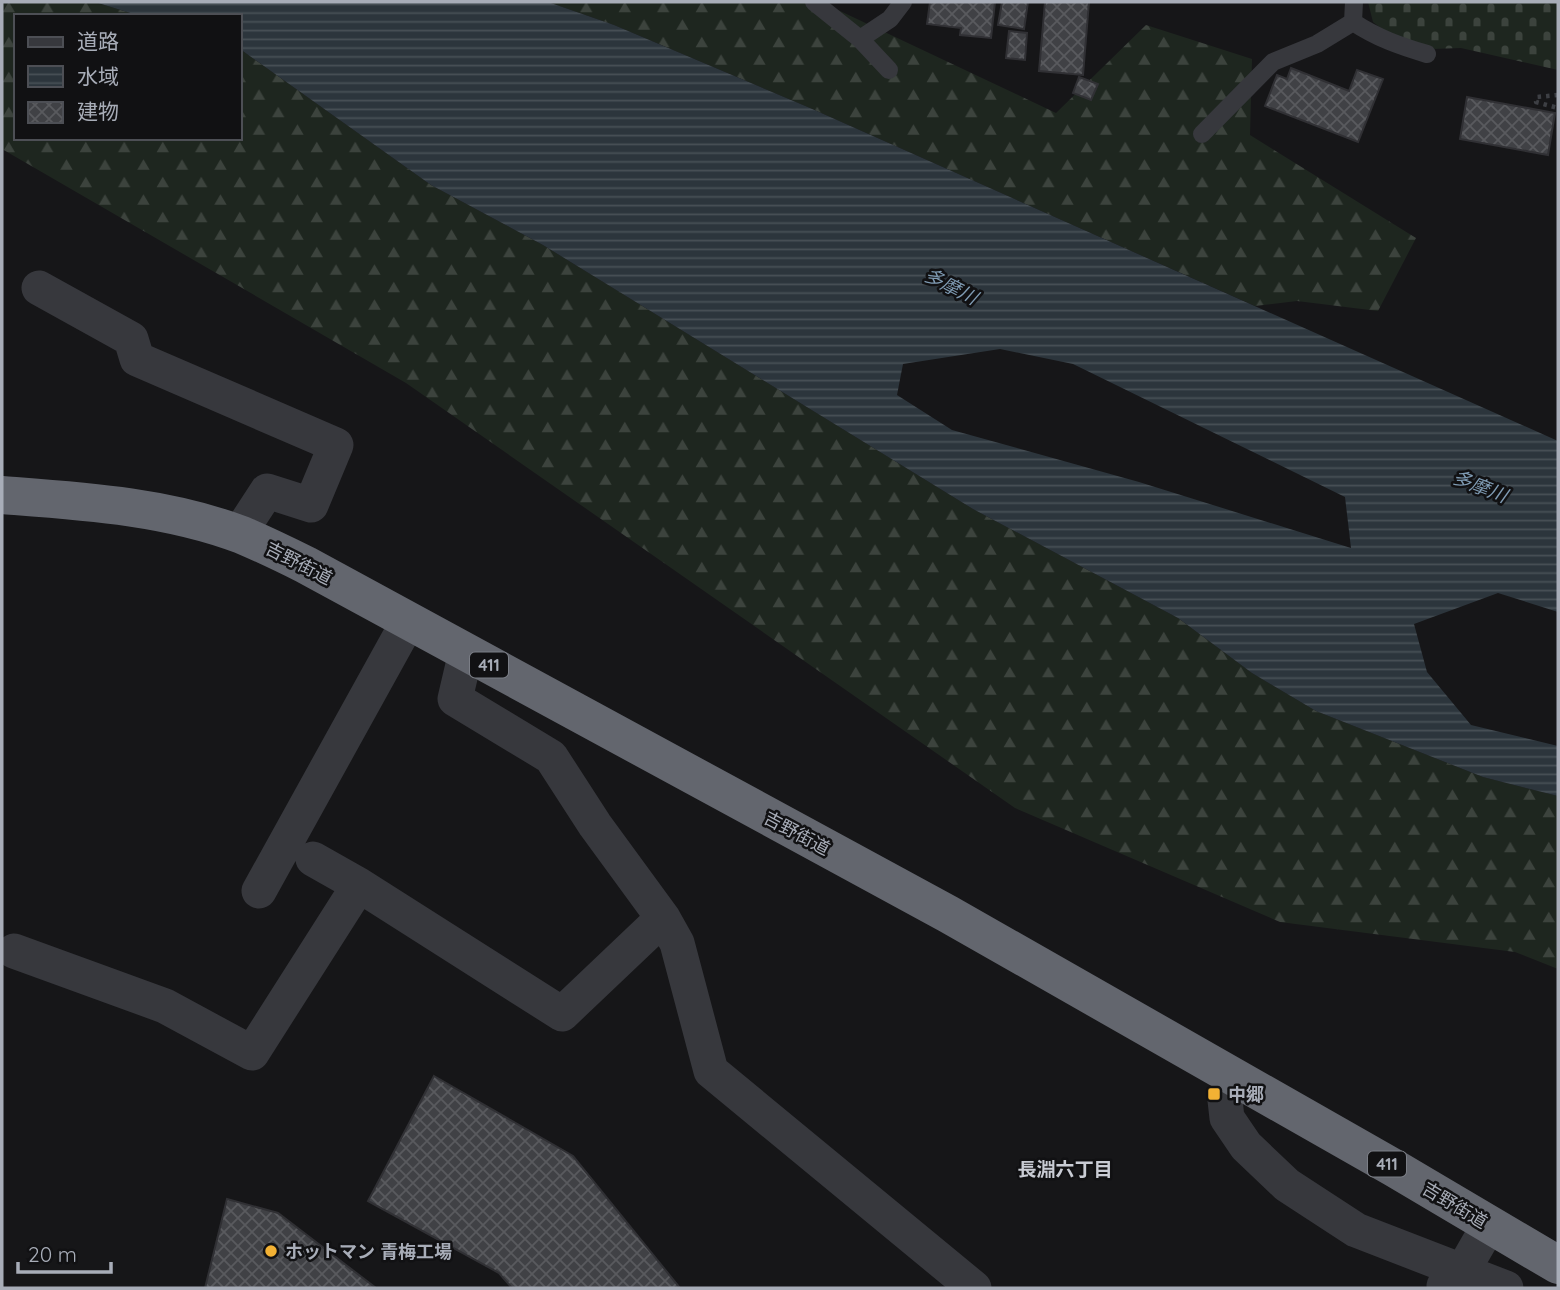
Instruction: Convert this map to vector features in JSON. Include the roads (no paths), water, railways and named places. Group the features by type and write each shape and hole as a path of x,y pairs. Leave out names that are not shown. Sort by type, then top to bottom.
{"highway":[{"name":"吉野街道","path":"2,495 83,501 172,516 239,534 306,565 948,914 1394,1168 1558,1265"}],"street":[{"path":"39,288 131,339 137,359 336,445 312,505 267,491 239,534"},
{"path":"259,891 409,621"},
{"path":"466,652 455,699 551,757 595,825 663,918 677,943 711,1071 974,1288"},
{"path":"313,859 359,885 562,1014 663,918"},
{"path":"14,951 165,1006 252,1053 359,885"},
{"path":"1237,1079 1225,1100 1227,1118 1246,1146 1287,1185 1356,1230 1452,1280 1506,1288"},
{"path":"1452,1280 1489,1225"}],"lane":[{"path":"814,2 860,39 889,70"},
{"path":"860,39 890,19 903,2"},
{"path":"1353,22 1354,2"},
{"path":"1353,22 1396,45 1427,54"},
{"path":"1202,134 1273,62 1317,44 1353,22"}],"water":[{"name":"多摩川","path":"95,2 548,2 614,25 810,108 1558,441 1558,612 1498,593 1414,624 1427,672 1471,725 1558,746 1558,796 1483,777 1316,711 1252,673 1178,618 973,509 543,245 431,185 242,50 242,14 134,14","holes":["1000,349 1073,364 1345,497 1351,548 1139,482 952,430 897,395 903,364"]}],"place":[{"name":"中郷","path":"1214,1094"},
{"name":"ホットマン 青梅工場","path":"271,1251"}],"district":[{"name":"長淵六丁目","path":"1065,1169"}]}
